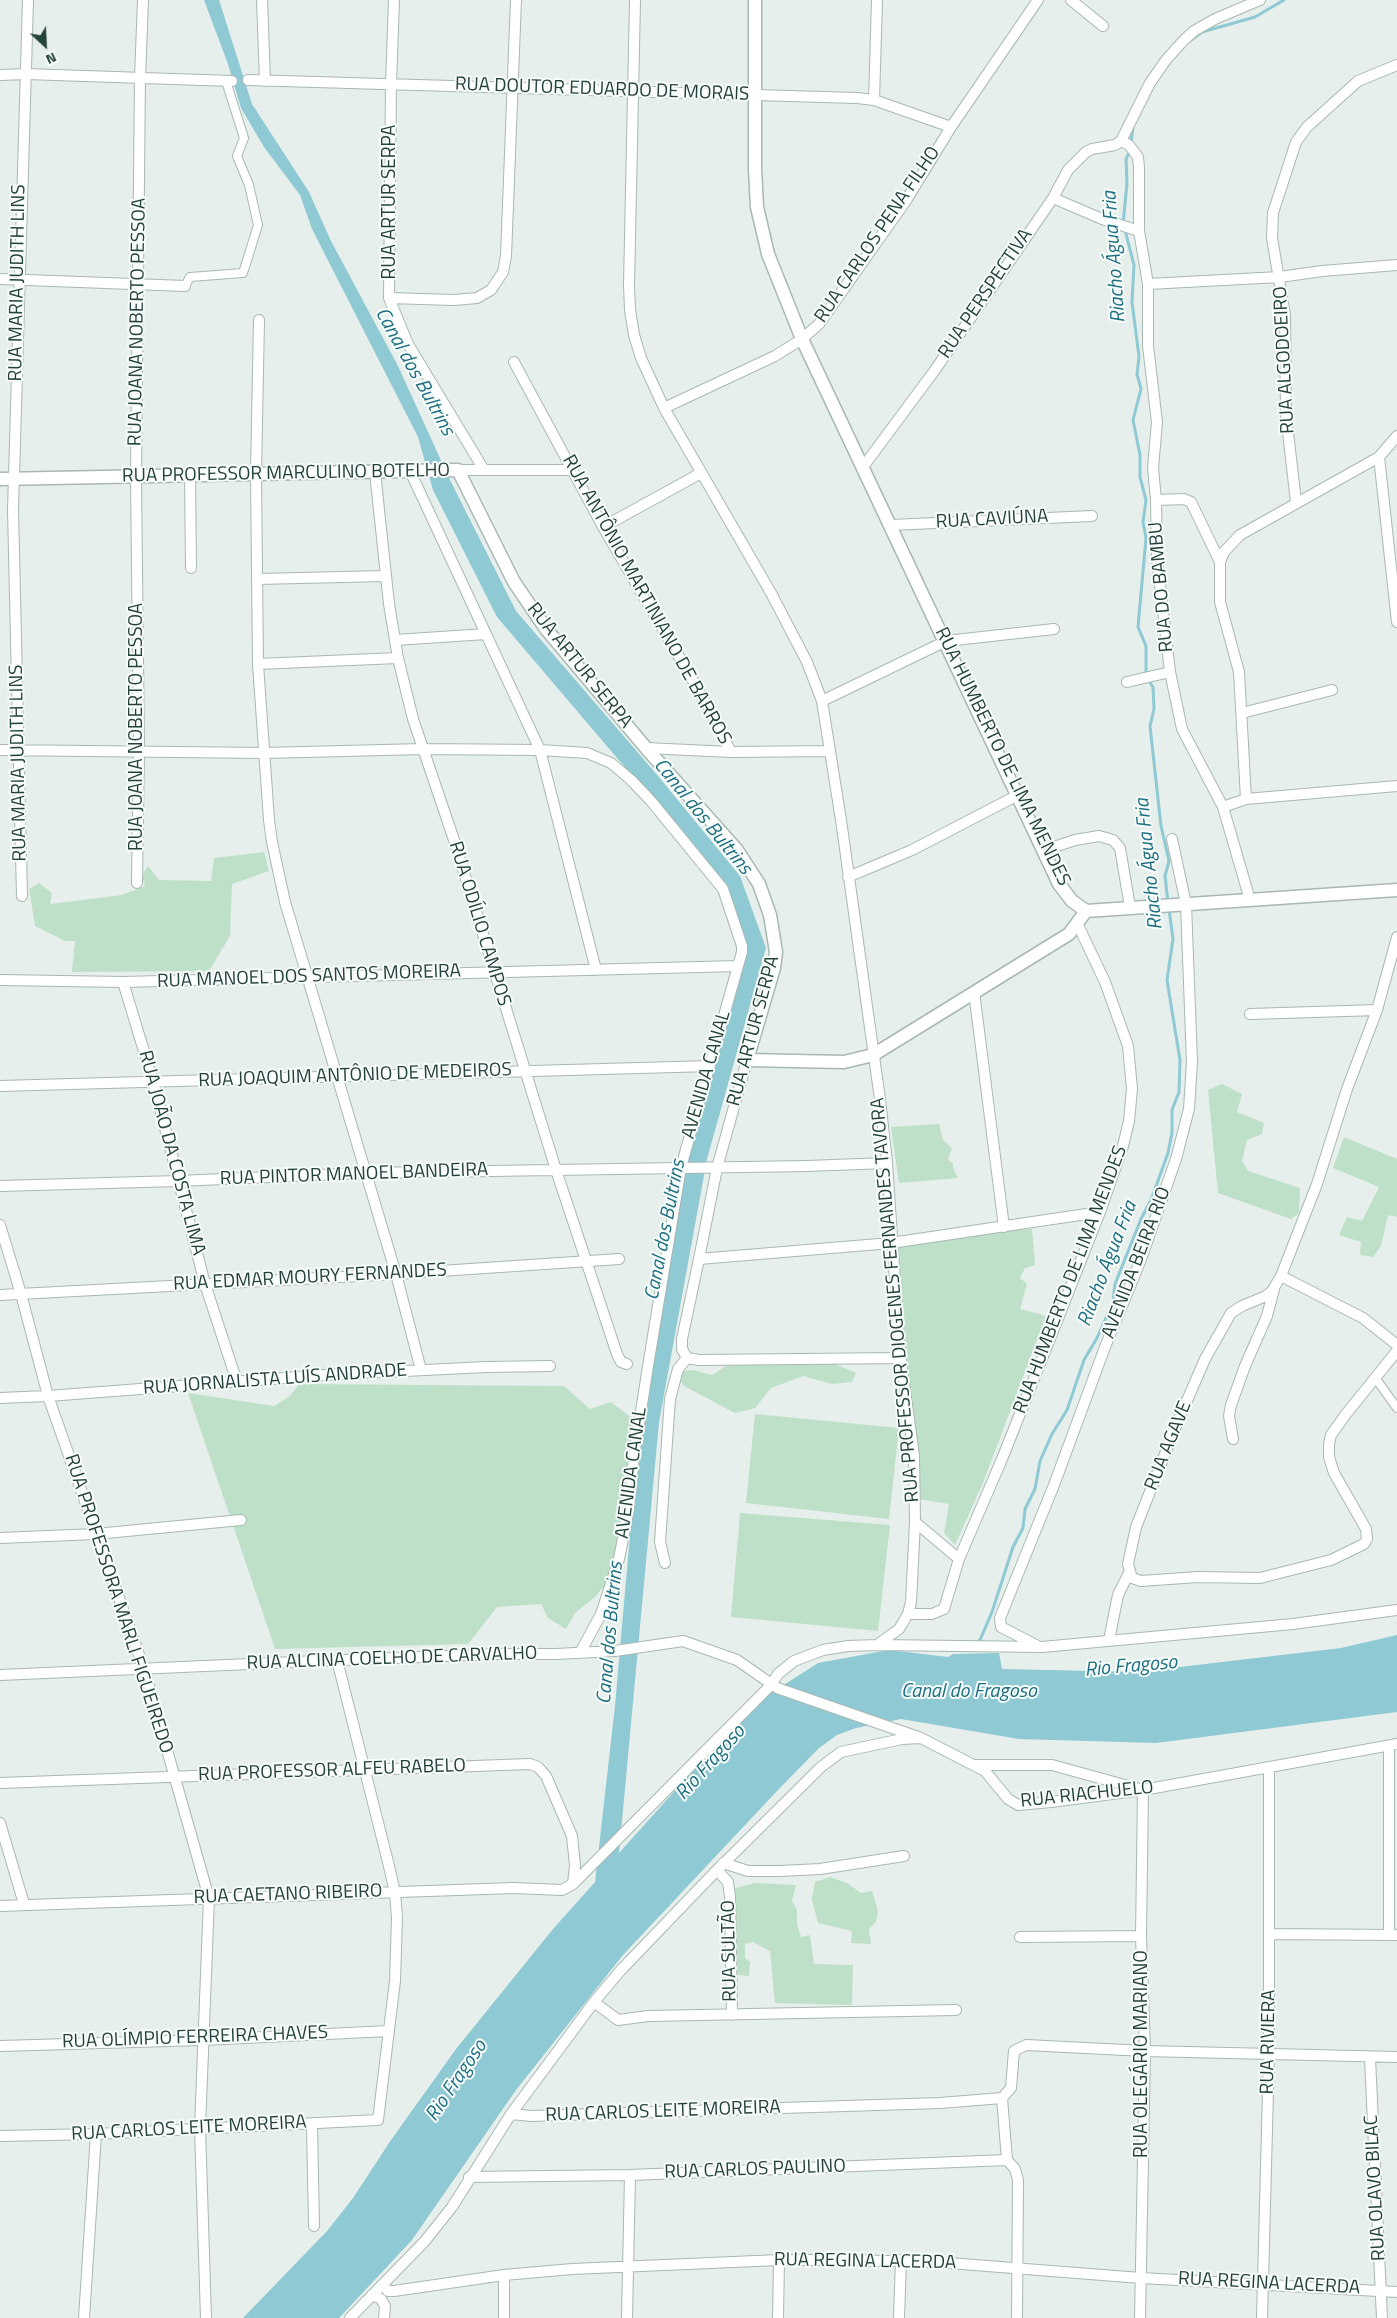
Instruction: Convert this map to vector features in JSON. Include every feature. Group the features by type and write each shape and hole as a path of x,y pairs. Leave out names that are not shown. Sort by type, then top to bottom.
{"street":[{"name":"RUA MARIA JUDITH LINS","path":"22,896 13,519 21,187 28,0"},
{"name":"RUA JOANA NOBERTO PESSOA","path":"137,883 139,750 136,477 140,78 143,0"},
{"path":"262,0 265,81"},
{"name":"RUA ARTUR SERPA","path":"394,0 391,84 389,298 408,344 484,470"},
{"path":"389,298 454,300 471,298 491,290 500,278 506,256 516,0"},
{"name":"RUA PROFESSOR DIOGENES FERNANDES TAVORA","path":"635,0 630,310 641,358 664,408 794,635 807,662 822,701 841,820 887,1163 891,1242 901,1358 914,1456 914,1578 908,1614 899,1629 877,1645"},
{"name":"RUA HUMBERTO DE LIMA MENDES","path":"755,0 754,95 757,207 768,254 802,339 1045,850 1059,884 1072,901 1086,911"},
{"path":"874,100 876,0"},
{"name":"RUA CARLOS PENA FILHO","path":"664,408 775,356 802,339 819,324 908,199 952,127 1038,0"},
{"path":"1070,0 1103,26"},
{"path":"1156,500 1153,468 1157,422 1148,346 1148,284 1137,230 1138,157 1125,143 1150,84 1166,60 1184,40 1194,31 1216,19 1260,0"},
{"name":"RUA ALGODOEIRO","path":"1296,502 1286,415 1285,315 1272,238 1273,213 1296,142 1307,127 1346,90 1371,75 1397,65"},
{"path":"0,75 26,74 228,81 244,138 237,156 249,185 258,226 243,273 190,277 185,286 0,279"},
{"name":"RUA DOUTOR EDUARDO DE MORAIS","path":"248,80 874,100 952,127"},
{"name":"RUA PERSPECTIVA","path":"863,467 935,370 1053,198 1068,170 1092,148 1125,143"},
{"path":"1053,198 1119,225 1137,230"},
{"path":"1148,284 1280,277 1322,271 1397,265"},
{"path":"258,320 256,474 258,664 269,820 275,859 307,978 364,1173 396,1274 421,1370"},
{"name":"RUA ANTÔNIO MARTINIANO DE BARROS","path":"514,362 603,527 706,703 731,752 829,750"},
{"path":"1246,799 1239,672 1220,602 1218,573 1220,562 1228,546 1240,535 1379,457 1397,436"},
{"path":"1379,457 1397,622"},
{"name":"RUA ARTUR SERPA","path":"455,470 507,568 531,608 646,748 744,860 765,899 774,931 776,960 747,1060 712,1168 698,1259 682,1339 682,1349 687,1358"},
{"name":"RUA PROFESSOR MARCULINO BOTELHO","path":"0,478 455,470 573,470"},
{"path":"415,471 486,634 540,750 596,970"},
{"name":"RUA ODÍLIO CAMPOS","path":"375,472 385,576 398,658 423,749 556,1170 618,1354 621,1362 626,1364"},
{"path":"603,527 701,473"},
{"path":"190,474 191,568"},
{"name":"RUA DO BAMBU","path":"1127,682 1170,672 1157,558 1156,500 1184,499 1191,502 1220,562"},
{"name":"RUA CAVIÚNA","path":"891,525 1092,516"},
{"path":"258,579 385,576"},
{"path":"822,701 946,641 1054,629"},
{"path":"395,640 486,634"},
{"path":"258,664 398,658"},
{"path":"1170,672 1182,730 1223,807 1250,900"},
{"path":"1242,713 1332,690"},
{"path":"646,748 731,752"},
{"path":"0,750 139,750 264,753 423,749 540,750"},
{"name":"AVENIDA CANAL","path":"540,750 593,754 621,770 638,787 722,889 742,946 684,1167 637,1431 624,1534 607,1598 581,1651"},
{"path":"1223,807 1246,799 1397,786"},
{"path":"848,877 912,850 1018,795"},
{"path":"1045,850 1075,840 1099,836 1113,840 1120,848 1130,907"},
{"name":"AVENIDA BEIRA RIO","path":"1042,1647 1009,1632 999,1622 1008,1595 1054,1485 1105,1347 1140,1262 1185,1131 1189,1109 1192,1062 1185,904 1172,839"},
{"path":"747,1060 844,1062 873,1056 1069,934 1086,911 1152,905 1397,890"},
{"name":"RUA HUMBERTO DE LIMA MENDES","path":"908,1614 932,1614 942,1610 959,1559 1005,1450 1100,1212 1127,1129 1132,1076 1128,1046 1105,982 1077,923"},
{"name":"RUA AGAVE","path":"1129,1573 1130,1550 1139,1520 1205,1359 1231,1314 1242,1306 1266,1296 1281,1276 1317,1184 1347,1089 1377,1010 1397,937"},
{"name":"RUA MANOEL DOS SANTOS MOREIRA","path":"0,980 123,982 738,966"},
{"name":"RUA JOÃO DA COSTA LIMA","path":"123,982 153,1081 205,1284 237,1382"},
{"path":"974,992 1004,1227"},
{"path":"1250,1014 1377,1010"},
{"name":"RUA JOAQUIM ANTÔNIO DE MEDEIROS","path":"0,1086 710,1066"},
{"name":"RUA PINTOR MANOEL BANDEIRA","path":"0,1186 364,1173 712,1168 887,1163"},
{"path":"698,1259 891,1242 1100,1212"},
{"name":"RUA PROFESSORA MARLI FIGUEIREDO","path":"0,1225 21,1294 48,1396 144,1668 209,1898 200,2128 206,2318"},
{"name":"RUA EDMAR MOURY FERNANDES","path":"0,1295 396,1274 620,1259"},
{"path":"1281,1276 1363,1318 1397,1345"},
{"path":"1233,1438 1230,1416 1231,1406 1245,1366 1268,1316 1275,1285"},
{"path":"1129,1573 1132,1578 1141,1581 1184,1577 1248,1579 1271,1577 1331,1560 1360,1547 1366,1542 1368,1536 1360,1517 1334,1473 1329,1457 1329,1444 1331,1435 1341,1420 1397,1351"},
{"path":"665,1563 660,1542 670,1398 678,1369 687,1358 699,1360 901,1358"},
{"name":"RUA JORNALISTA LUÍS ANDRADE","path":"0,1398 421,1370 550,1366"},
{"path":"1376,1379 1397,1408"},
{"path":"0,1538 96,1534 241,1520"},
{"path":"915,1522 959,1559"},
{"path":"1109,1640 1118,1596 1129,1573"},
{"path":"573,1884 774,1686 776,1676 788,1666 822,1650 848,1646 877,1645 1042,1647 1293,1624 1397,1610"},
{"name":"RUA ALCINA COELHO DE CARVALHO","path":"0,1675 337,1660 556,1654 581,1651 615,1651 683,1641 737,1660 774,1686 921,1738"},
{"path":"337,1660 395,1892 397,1956 389,2030"},
{"path":"350,2318 425,2241 447,2214 511,2114 594,2002 628,1963 720,1867 831,1758 841,1752 921,1738"},
{"name":"RUA RIACHUELO","path":"921,1738 976,1765 988,1773 1011,1803 1018,1805 1143,1790 1393,1745"},
{"path":"1269,1934 1393,1935 1393,1745"},
{"name":"RUA PROFESSOR ALFEU RABELO","path":"0,1783 530,1764 538,1767 546,1776 572,1836 575,1865 573,1884"},
{"path":"976,1765 1052,1765 1143,1790"},
{"name":"RUA RIVIERA","path":"1262,2318 1269,2054 1269,1767"},
{"name":"RUA OLEGÁRIO MARIANO","path":"1140,2318 1145,2051 1141,1936 1143,1790"},
{"path":"0,1823 24,1904"},
{"path":"720,1867 748,1871 790,1871 820,1869 904,1856"},
{"name":"RUA SULTÃO","path":"720,1867 728,1882 730,1897 732,2015"},
{"name":"RUA CAETANO RIBEIRO","path":"0,1906 514,1888 558,1891 573,1884"},
{"path":"1020,1937 1141,1936"},
{"path":"594,2002 618,2020 648,2016 956,2010"},
{"name":"RUA OLÍMPIO FERREIRA CHAVES","path":"0,2046 203,2040 389,2030"},
{"name":"RUA CARLOS LEITE MOREIRA","path":"0,2136 96,2134 378,2120 389,2030"},
{"path":"1018,2318 1018,2180 1015,2169 1007,2160 1002,2098 1011,2088 1015,2050 1026,2045 1145,2051 1370,2058 1397,2057"},
{"name":"RUA OLAVO BILAC","path":"1370,2058 1382,2318"},
{"name":"RUA CARLOS LEITE MOREIRA","path":"511,2114 540,2116 940,2103 1002,2098"},
{"path":"312,2124 314,2226"},
{"path":"84,2318 96,2134"},
{"name":"RUA CARLOS PAULINO","path":"470,2177 630,2175 1007,2160"},
{"path":"627,2318 630,2175"},
{"path":"778,2318 779,2260"},
{"name":"RUA REGINA LACERDA","path":"383,2284 388,2291 394,2291 504,2275 628,2266 779,2260 901,2260 1140,2278 1263,2283 1397,2292"},
{"path":"899,2318 901,2260"},
{"path":"504,2275 504,2318"},
{"path":"372,2295 381,2299 384,2306 384,2318"}],"green space":[{"path":"264,852 269,871 232,884 230,936 209,971 72,972 75,941 65,941 35,926 29,889 39,883 52,893 50,904 122,895 145,886 142,876 148,866 159,880 211,881 214,858"},
{"path":"1222,1084 1242,1094 1237,1112 1264,1123 1262,1134 1247,1140 1242,1161 1248,1171 1300,1188 1299,1213 1291,1219 1218,1193 1208,1090"},
{"path":"939,1124 943,1140 952,1148 948,1160 953,1163 953,1168 958,1178 899,1183 891,1127"},
{"path":"1344,1137 1397,1159 1397,1217 1388,1215 1381,1246 1373,1257 1360,1255 1361,1242 1339,1235 1347,1217 1362,1221 1379,1187 1333,1168"},
{"path":"1032,1229 1035,1265 1025,1268 1020,1278 1027,1284 1020,1309 1046,1316 983,1483 955,1545 944,1533 949,1504 919,1499 891,1243 934,1237"},
{"path":"787,1359 823,1359 856,1373 852,1382 832,1384 803,1376 771,1388 755,1408 735,1413 684,1386 680,1380 682,1371 693,1370 712,1375 726,1366 753,1365"},
{"path":"299,1384 564,1386 590,1409 611,1402 632,1418 616,1571 596,1596 575,1613 566,1629 548,1618 541,1604 497,1607 468,1644 275,1649 188,1393 274,1406 290,1396"},
{"path":"755,1414 899,1428 889,1519 746,1503"},
{"path":"740,1513 890,1525 878,1631 731,1617"},
{"path":"830,1877 847,1883 861,1893 872,1891 878,1911 876,1922 869,1929 871,1944 851,1943 852,1931 818,1923 812,1899 815,1882"},
{"path":"755,1883 796,1885 792,1901 797,1910 797,1925 801,1937 810,1935 814,1964 853,1965 852,2005 775,2003 770,1951 753,1942 745,1944 745,1958 750,1962 749,1976 731,1974 733,1889"}],"water":[{"name":"Canal do Fragoso","path":"204,0 219,0 252,104 309,192 331,241 398,366 449,478 516,611 658,776 740,876 766,948 707,1159 659,1422 619,1853 751,1706 818,1663 889,1650 948,1657 953,1654 999,1653 1002,1669 1137,1672 1341,1648 1397,1635 1397,1712 1156,1743 1019,1739 901,1719 856,1728 837,1735 819,1748 777,1791 623,1955 516,2090 412,2240 339,2318 243,2318 328,2230 353,2198 391,2140 456,2049 553,1929 595,1882 615,1706 638,1444 688,1159 747,948 727,887 497,617 433,490 418,437 312,229 300,195 264,147 241,108 228,64"}],"waterway":[{"name":"Riacho Água Fria","path":"1191,40 1202,32 1255,17 1284,0"},
{"name":"Riacho Água Fria","path":"1131,143 1133,127"},
{"name":"Riacho Água Fria","path":"1123,224 1127,183 1126,159 1130,151"},
{"name":"Riacho Água Fria","path":"1125,230 1134,265 1132,302 1139,357 1137,374 1141,389 1133,420 1140,455 1140,477 1146,500 1143,522 1146,538 1138,627 1146,646 1146,677 1153,687 1154,709 1150,726 1161,826 1169,861 1165,876 1168,903"},
{"name":"Riacho Água Fria","path":"975,1644 980,1640 992,1612 1013,1547 1023,1528 1025,1509 1035,1489 1040,1461 1052,1434 1067,1410 1084,1360 1097,1338 1113,1302 1115,1284 1141,1219 1151,1200 1168,1153 1172,1133 1172,1110 1179,1092 1180,1060 1167,980 1173,939 1169,909"}],"water label":[{"name":"Canal dos Bultrins","path":"414,372"},
{"name":"Canal dos Bultrins","path":"702,817"},
{"name":"Canal dos Bultrins","path":"666,1230"},
{"name":"Canal dos Bultrins","path":"611,1633"},
{"name":"Rio Fragoso","path":"1131,1667"},
{"name":"Rio Fragoso","path":"711,1763"},
{"name":"Rio Fragoso","path":"457,2081"}]}
